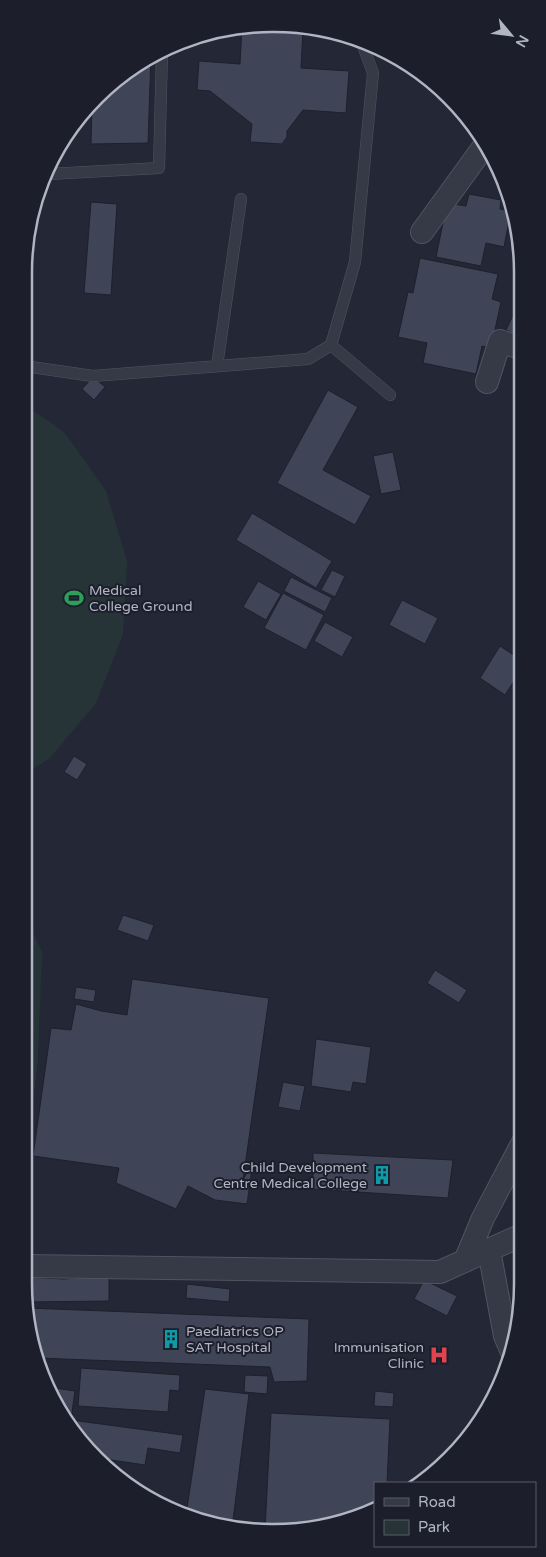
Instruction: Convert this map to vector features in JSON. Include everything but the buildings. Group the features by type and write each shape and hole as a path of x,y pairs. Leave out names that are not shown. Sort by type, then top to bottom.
{"street":[{"path":"422,232 480,152"},
{"path":"487,382 500,341 514,346"},
{"path":"465,1261 483,1218 514,1159"},
{"path":"32,1266 440,1272 514,1239"},
{"path":"489,1250 507,1339"}],"lane":[{"path":"32,367 93,376 308,359 332,345 355,262 373,73 365,51"},
{"path":"54,174 159,168 162,60"},
{"path":"217,366 241,199"},
{"path":"332,345 390,395"}],"green space":[{"name":"Medical College Ground","path":"32,410 64,432 106,491 127,561 123,634 96,703 49,759 32,769"},
{"path":"32,931 42,952 38,1059 32,1113"}],"place":[{"name":"Medical College Ground","path":"74,598"},
{"name":"Child Development Centre Medical College","path":"382,1175"},
{"name":"Paediatrics OP SAT Hospital","path":"171,1339"},
{"name":"Immunisation Clinic","path":"439,1355"}]}
